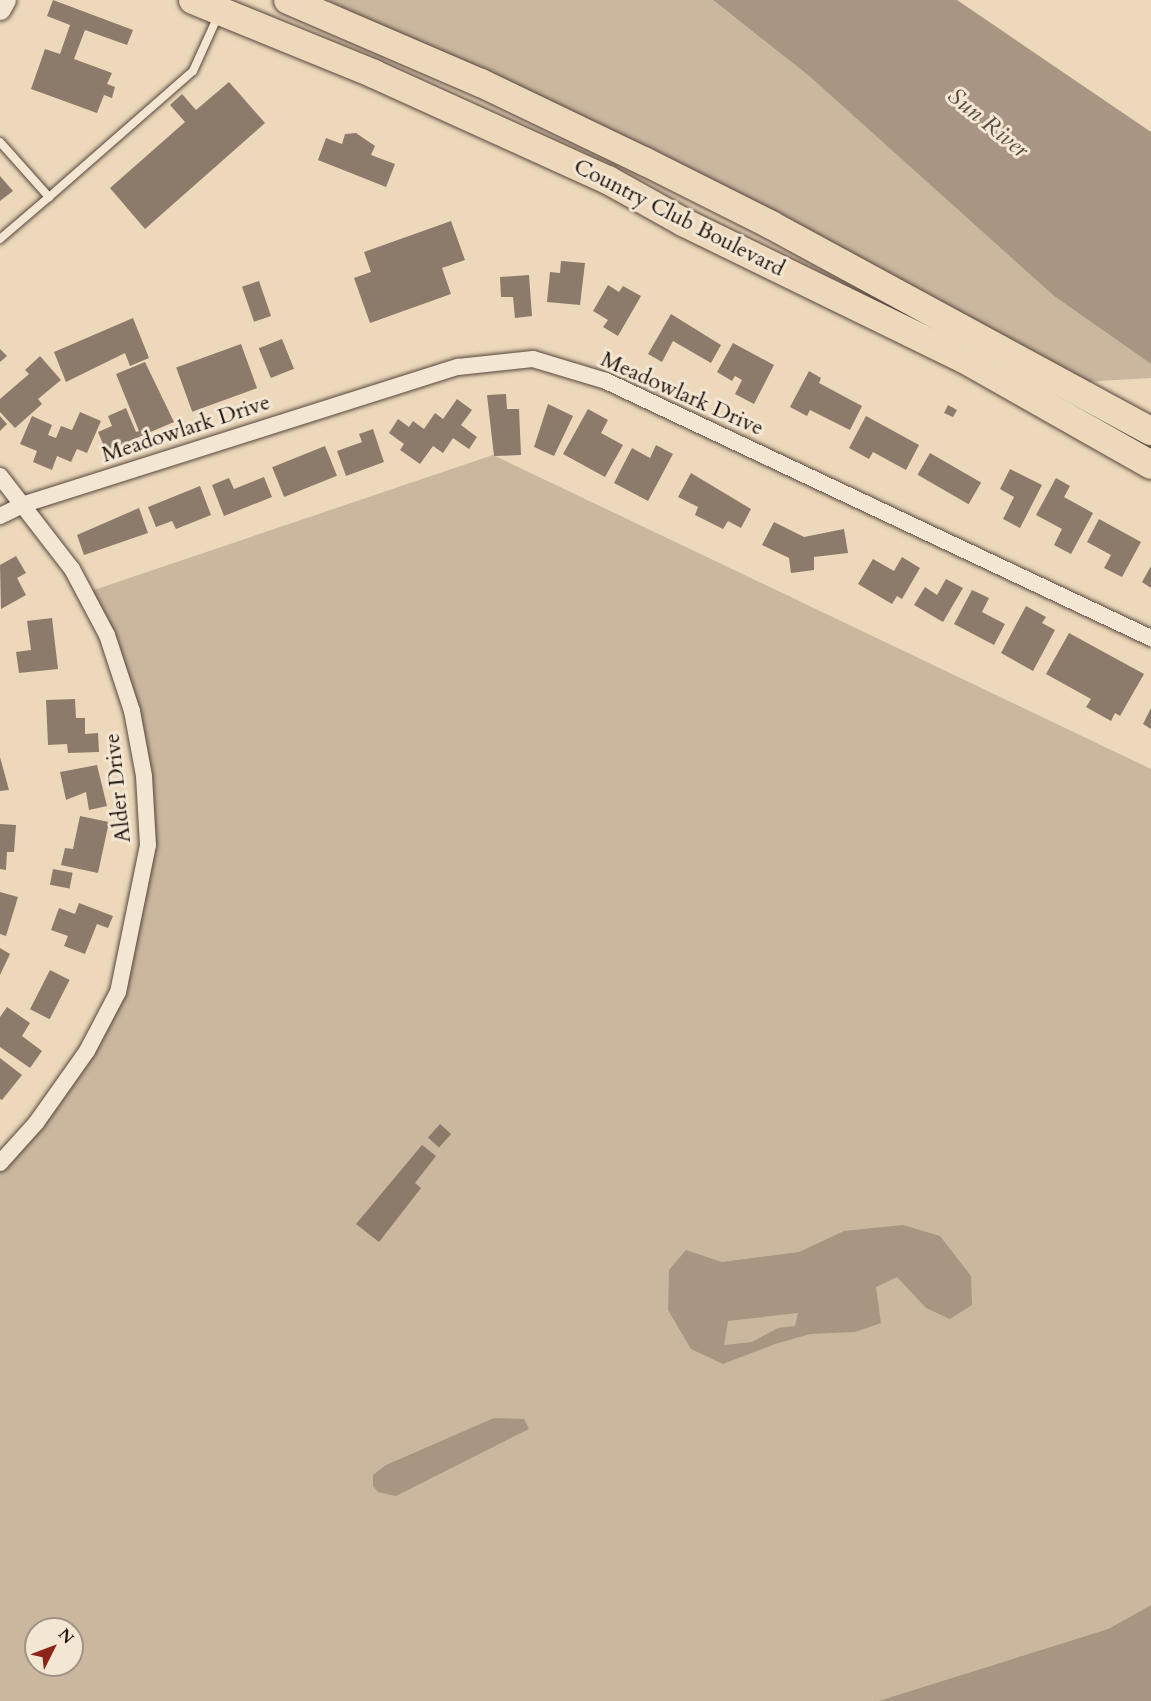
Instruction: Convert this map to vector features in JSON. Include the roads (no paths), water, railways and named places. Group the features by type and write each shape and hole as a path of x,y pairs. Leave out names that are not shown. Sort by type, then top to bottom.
{"highway":[{"name":"Country Club Boulevard","path":"193,0 384,79 608,180 683,222 964,359 1151,465"},
{"name":"Country Club Boulevard","path":"288,0 481,83 644,161 771,225 1151,431"}],"street":[{"path":"0,9 5,0"},
{"name":"Meadowlark Drive","path":"0,516 25,504 458,367 533,359 606,381 1151,638"},
{"name":"Alder Drive","path":"0,476 25,504 72,568 107,635 132,711 144,776 148,845 118,992 87,1051 36,1123 0,1163"}],"lane":[{"path":"0,239 193,71 221,11"},
{"path":"0,142 49,197"}],"water":[{"name":"Sun River","path":"713,0 957,0 1151,132 1151,364 1054,296 809,76"},
{"path":"903,1225 940,1236 971,1276 972,1305 950,1319 926,1308 897,1277 876,1287 881,1323 855,1332 810,1334 775,1344 723,1364 691,1349 668,1310 669,1270 686,1250 722,1262 799,1252 844,1231","holes":["798,1313 795,1326 778,1328 752,1342 724,1345 728,1321"]},
{"path":"494,1418 524,1419 529,1429 396,1496 378,1492 373,1486 373,1475 386,1465"},
{"path":"1151,1605 1151,1701 878,1701 1108,1629"}]}
